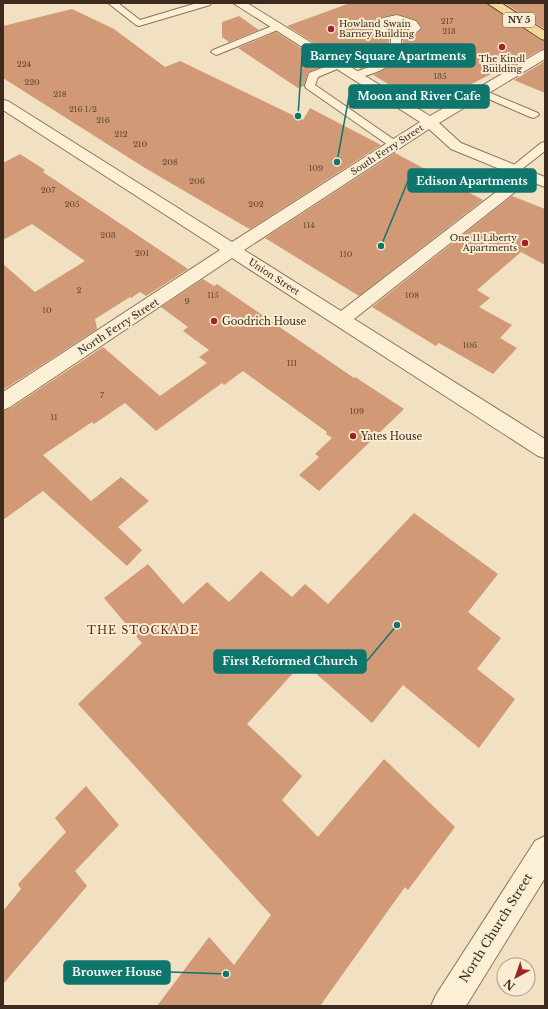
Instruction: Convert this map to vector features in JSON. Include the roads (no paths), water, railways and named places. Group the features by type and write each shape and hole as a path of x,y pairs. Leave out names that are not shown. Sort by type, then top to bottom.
{"main road":[{"name":"NY 5","path":"493,3 545,36"}],"street":[{"path":"240,3 430,122 456,146 475,155 545,182"},
{"name":"South Ferry Street","path":"232,250 430,122 545,54"},
{"name":"Union Street","path":"3,104 545,450"},
{"path":"341,320 521,173"},
{"name":"North Ferry Street","path":"3,402 232,250"},
{"name":"North Church Street","path":"447,1006 545,851"}],"lane":[{"path":"115,4 139,23 207,3"},
{"path":"216,52 278,27"},
{"path":"356,76 392,61 396,55 394,44 396,36"},
{"path":"338,64 313,75 310,86 395,145"},
{"path":"481,92 534,115"},
{"path":"521,173 545,145"}],"place":[{"name":"Howland Swain Barney Building","path":"331,29"},
{"name":"The Kindl Building","path":"502,47"},
{"name":"Barney Square Apartments","path":"298,116"},
{"name":"Moon and River Cafe","path":"337,162"},
{"name":"One 11 Liberty Apartments","path":"525,243"},
{"name":"Edison Apartments","path":"381,246"},
{"name":"Goodrich House","path":"214,321"},
{"name":"Yates House","path":"353,436"},
{"name":"First Reformed Church","path":"397,625"},
{"name":"Brouwer House","path":"226,974"}],"district":[{"name":"THE STOCKADE","path":"143,630"}]}
